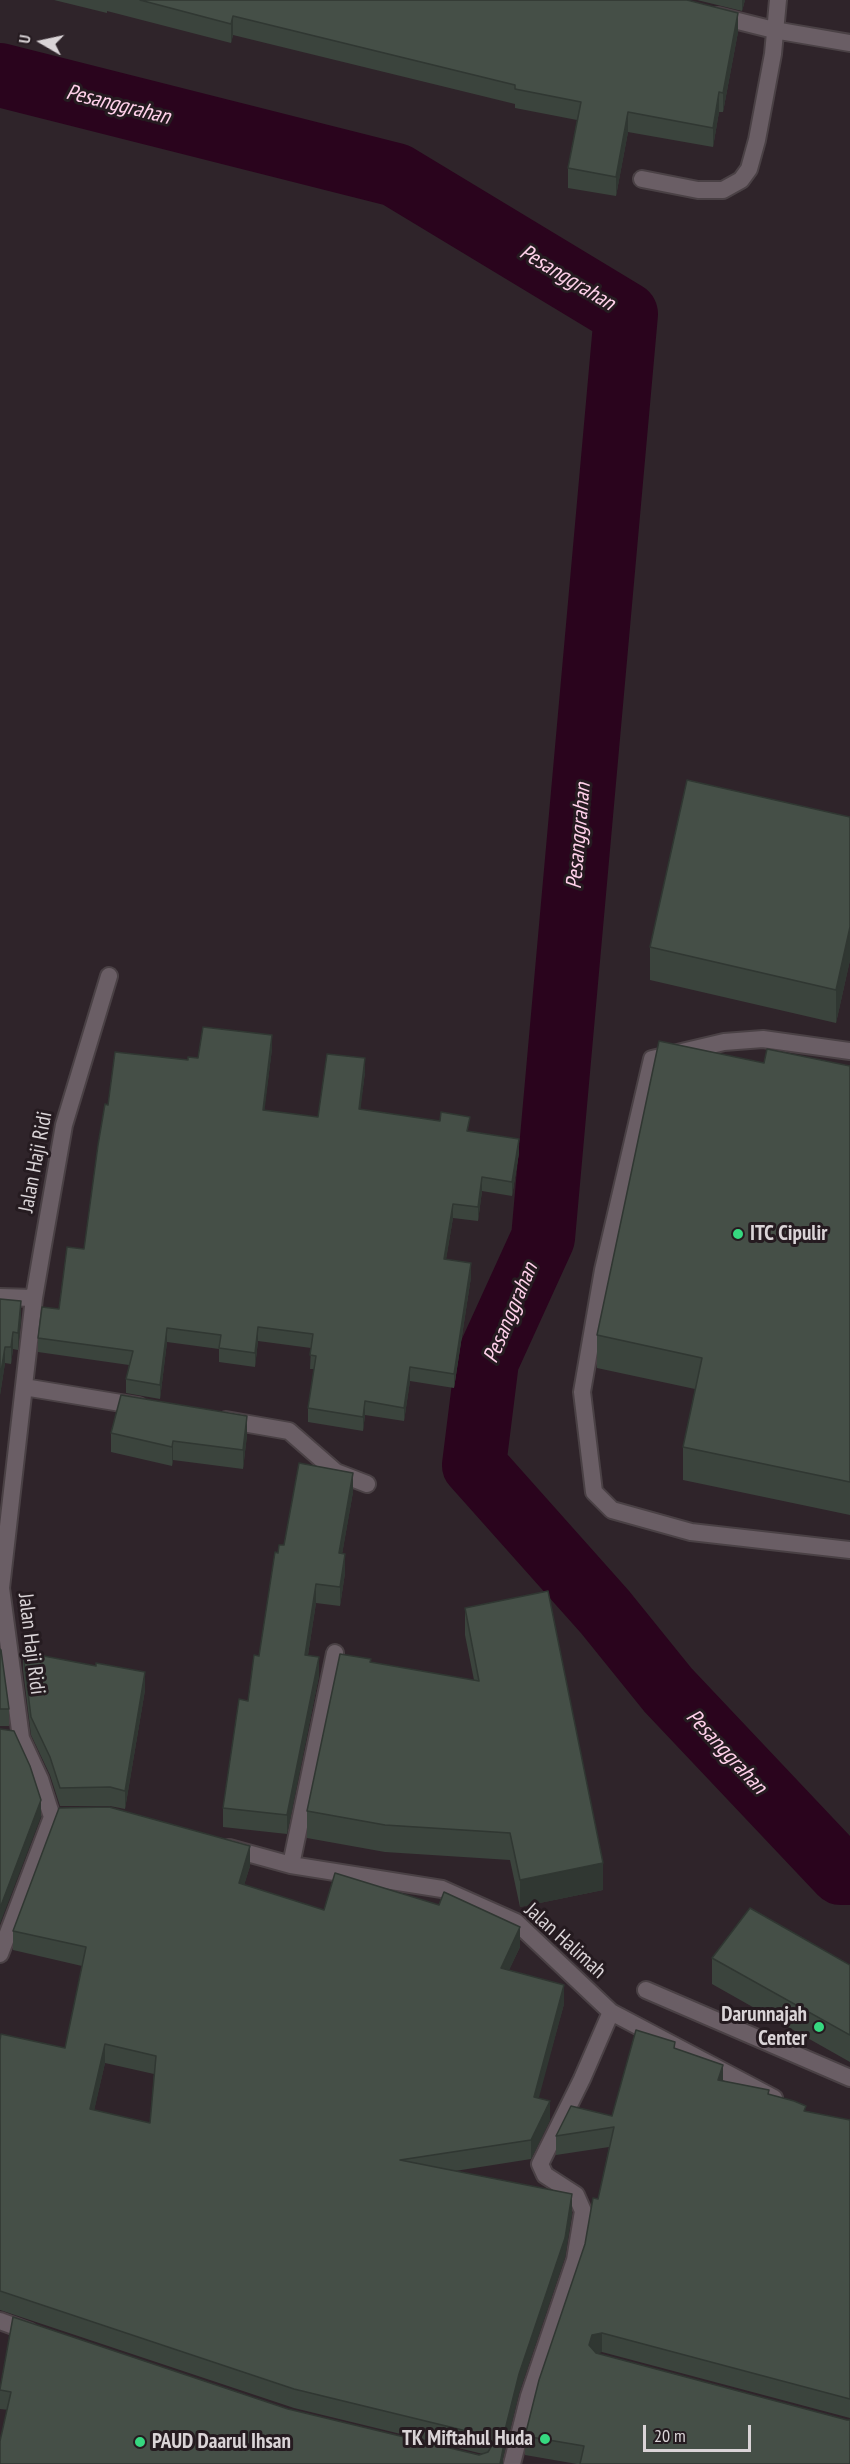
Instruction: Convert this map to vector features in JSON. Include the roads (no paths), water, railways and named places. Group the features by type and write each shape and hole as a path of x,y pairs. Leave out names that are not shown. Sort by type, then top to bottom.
{"street":[{"path":"642,179 698,190 723,190 741,180 749,169 757,140 773,54 778,0"},
{"path":"697,11 774,30 850,43"},
{"name":"Jalan Haji Ridi","path":"0,1954 58,1816 21,1738 1,1588 6,1483 24,1387 34,1298 64,1125 109,976"},
{"path":"850,1051 764,1039 724,1042 652,1059 603,1270 582,1392 594,1492 612,1510 692,1532 850,1550"},
{"path":"0,1297 34,1298"},
{"path":"24,1387 151,1408"},
{"path":"209,1417 289,1431 336,1472 367,1484"},
{"path":"291,1865 335,1653"},
{"path":"0,1736 21,1738"},
{"name":"Jalan Halimah","path":"214,1845 291,1865 442,1889 516,1922 611,2012 787,2104"},
{"path":"646,1990 850,2078"},
{"path":"512,2464 529,2396 575,2260 583,2211 576,2195 545,2175 540,2164 582,2079 611,2012"},
{"path":"0,2321 45,2336"}],"waterway":[{"name":"Pesanggrahan","path":"0,75 396,175 626,314 543,1238 487,1361 474,1465 605,1612 668,1690 841,1873 850,1873"}],"place":[{"name":"ITC Cipulir","path":"738,1234"},
{"name":"Darunnajah Center","path":"819,2027"},
{"name":"TK Miftahul Huda","path":"545,2439"},
{"name":"PAUD Daarul Ihsan","path":"140,2442"}]}
